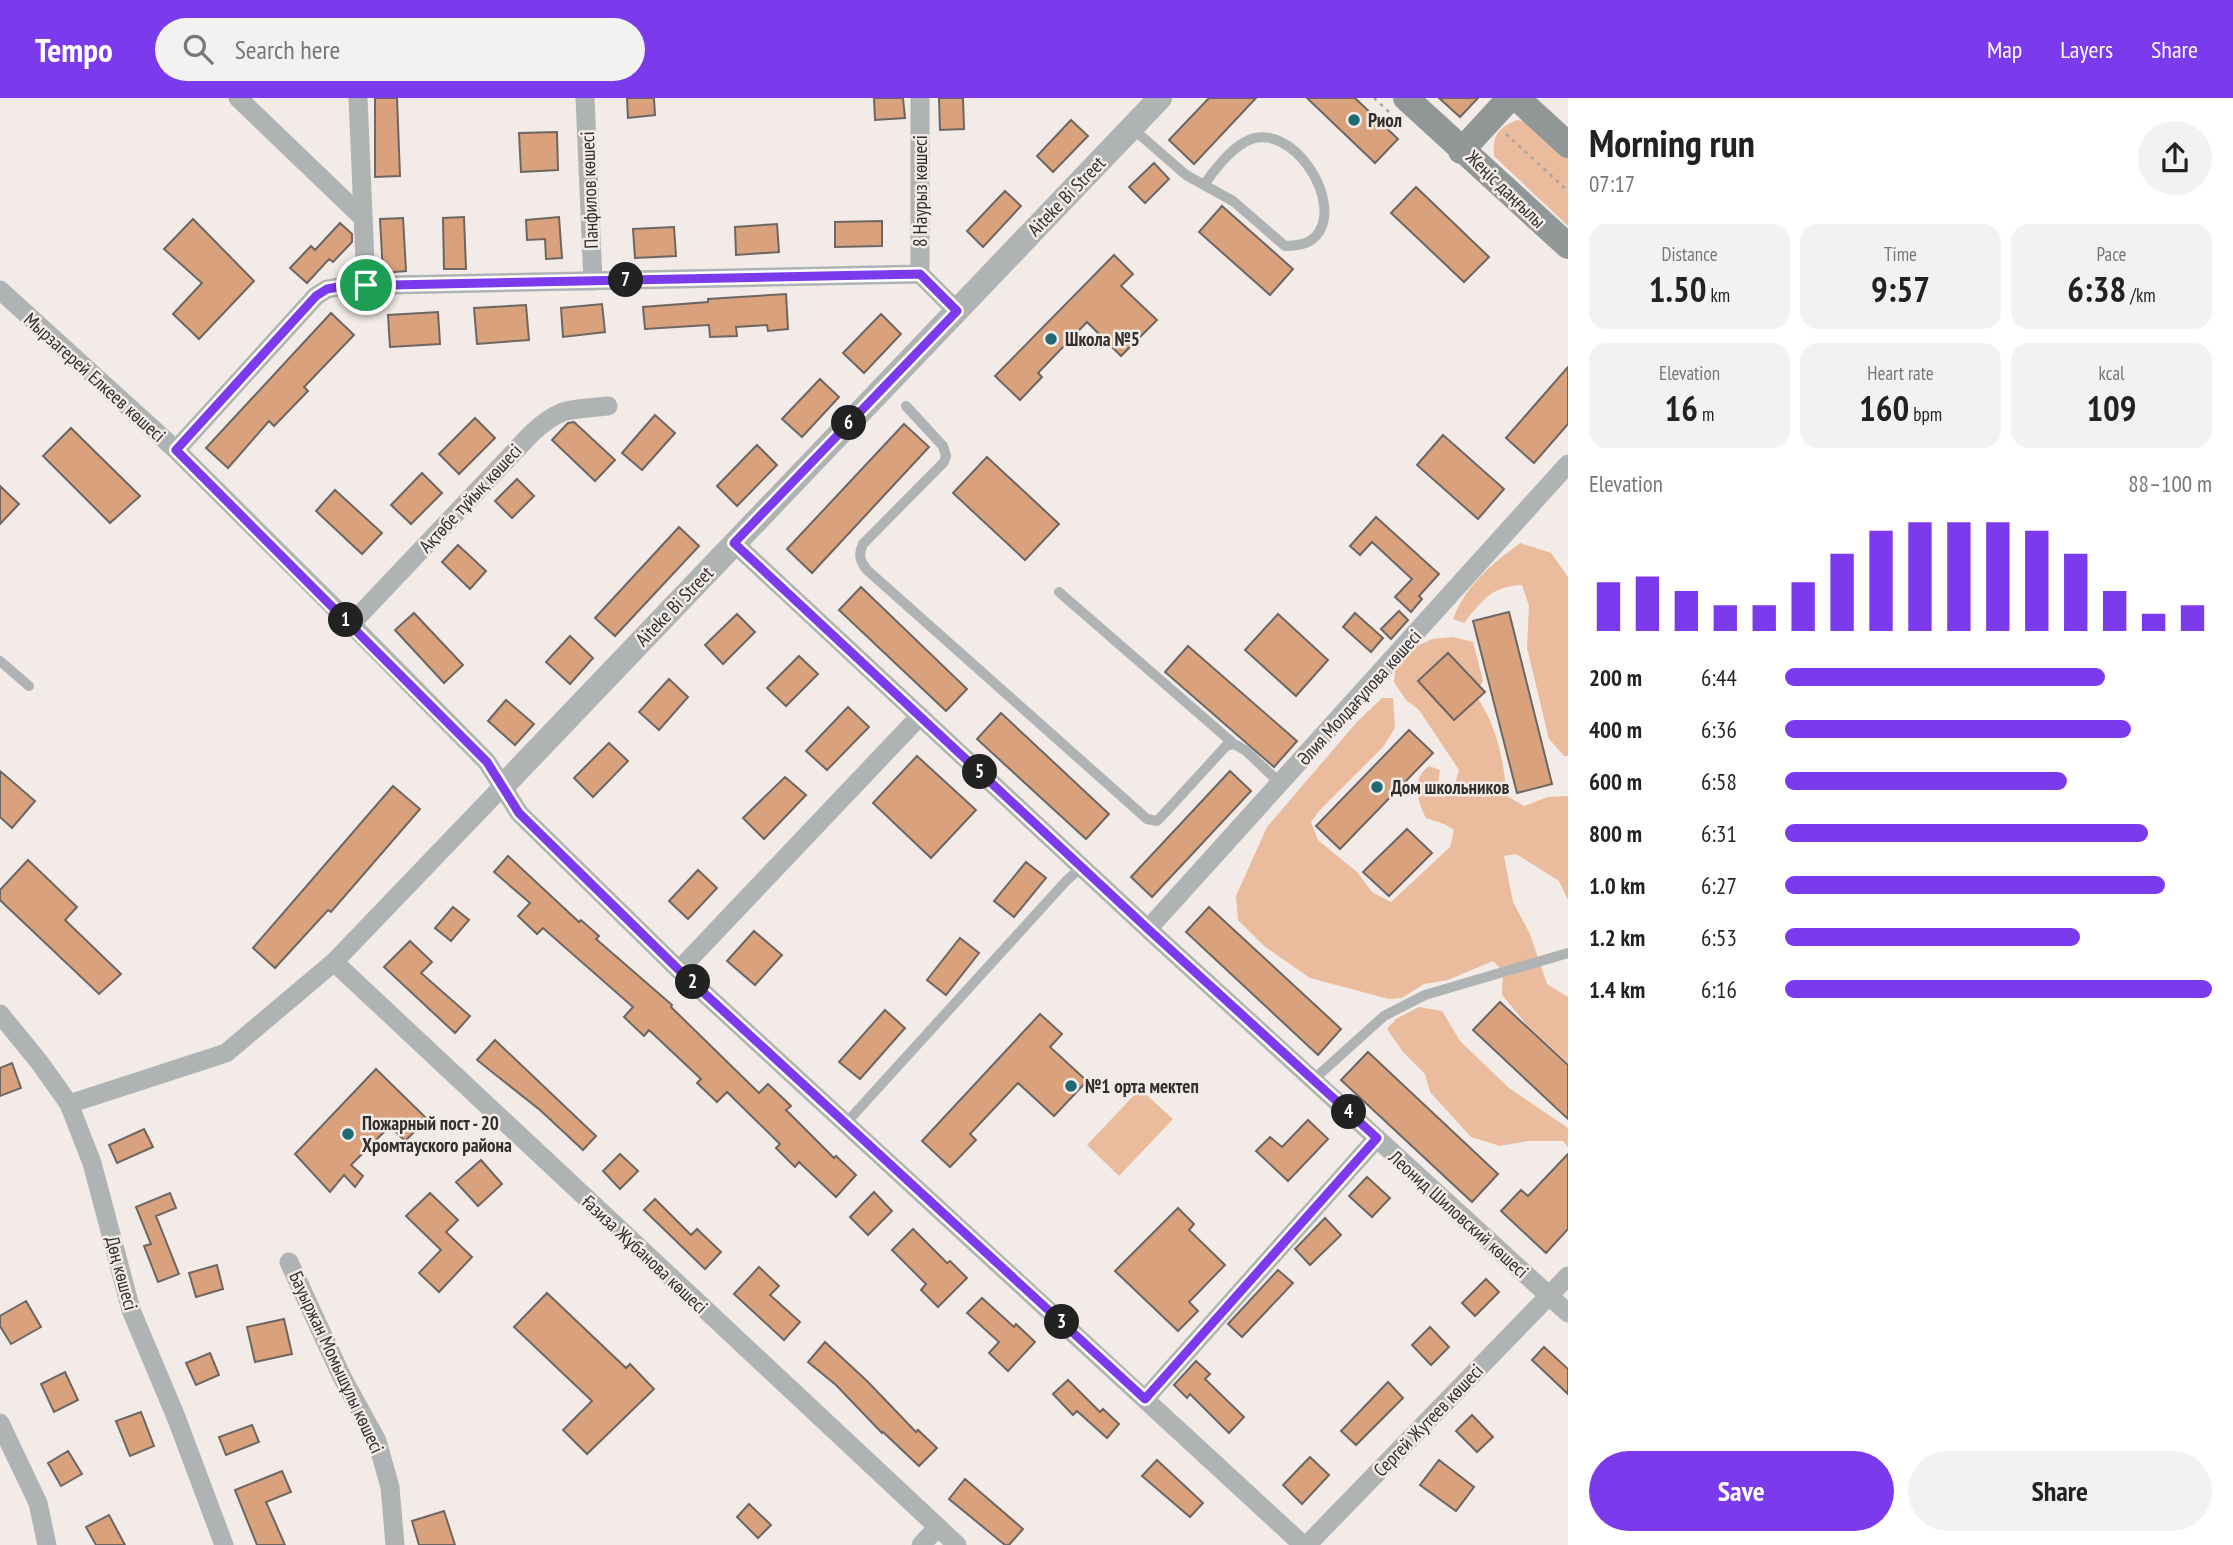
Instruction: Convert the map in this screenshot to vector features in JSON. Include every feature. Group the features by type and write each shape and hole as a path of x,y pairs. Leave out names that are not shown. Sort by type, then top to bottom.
{"main road":[{"path":"1406,98 1461,151"},
{"name":"Жеңіс даңғылы","path":"1510,98 1461,151 1568,246"},
{"path":"1517,98 1568,145"}],"street":[{"path":"238,98 363,218"},
{"path":"358,98 366,285"},
{"name":"Панфилов көшесі","path":"585,98 593,281"},
{"name":"8 Наурыз көшесі","path":"920,98 920,274 957,311"},
{"name":"Aiteke Bi Street","path":"69,1104 226,1053 334,962 1160,98"},
{"path":"176,450 316,296 336,287 920,274"},
{"name":"Мырзагерей Елкеев көшесі","path":"0,290 176,450 351,624 487,762 519,813 679,970 1305,1545"},
{"name":"Ақтөбе тұйық көшесі","path":"351,624 522,443 551,416 562,411 608,406"},
{"name":"Әлия Молдағұлова көшесі","path":"1148,929 1568,464"},
{"name":"Леонид Шиловский көшесі","path":"734,543 1148,929 1568,1313"},
{"path":"679,970 920,716"},
{"name":"Ғазиза Жұбанова көшесі","path":"334,962 957,1545"},
{"name":"Дөң көшесі","path":"0,1014 69,1104 92,1163 131,1310 176,1417 224,1545"},
{"path":"1145,1399 1377,1138"},
{"name":"Бауыржан Момышұлы көшесі","path":"289,1262 342,1377 377,1441 390,1487 395,1545"},
{"name":"Сергей Жутеев көшесі","path":"1305,1545 1568,1276"},
{"path":"0,1423 38,1503 47,1545"},
{"path":"920,1545 937,1527"}],"lane":[{"path":"1132,128 1185,175 1233,201 1285,246 1301,245 1316,236 1324,214 1321,191 1306,162 1286,144 1266,138 1245,141 1213,170 1204,185"},
{"path":"906,406 943,446 946,456 944,462 863,544 861,562 867,570 1147,819 1157,821 1227,746 1234,744"},
{"path":"1059,592 1234,744 1245,750 1281,784"},
{"path":"0,661 29,686"},
{"path":"847,1122 1067,880 1082,867"},
{"path":"1313,1080 1384,1016 1425,995 1568,953"}],"path":[{"path":"1490,119 1568,191"}],"shaded area":[{"path":"1518,120 1531,123 1568,158 1568,226 1494,156 1494,143 1498,133 1506,125"},
{"path":"1520,543 1551,553 1568,577 1568,756 1564,756 1549,739 1527,648 1529,606 1522,585 1511,586 1488,596 1464,623 1453,619 1473,586 1490,567"},
{"path":"1453,637 1473,642 1483,681 1475,694 1489,718 1498,742 1507,796 1524,806 1548,797 1568,796 1568,900 1559,881 1516,854 1504,856 1513,902 1530,934 1547,984 1568,997 1568,1063 1527,1025 1502,995 1503,971 1493,961 1448,980 1424,984 1402,998 1389,999 1310,978 1264,946 1238,920 1236,896 1267,827 1356,723 1382,698 1393,698 1395,728 1383,747 1311,822 1318,840 1357,872 1372,892 1391,902 1450,847 1454,830 1426,818 1417,790 1423,771 1429,766 1440,770 1438,783 1447,789 1455,784 1459,770 1419,710 1406,700 1394,682 1395,670 1409,650 1432,639"},
{"path":"1419,1007 1442,1011 1460,1041 1509,1088 1568,1128 1568,1147 1563,1141 1528,1141 1500,1146 1471,1137 1430,1092 1425,1074 1403,1052 1387,1029 1396,1019"},
{"path":"1140,1089 1173,1119 1119,1176 1087,1145"}],"building":[{"path":"375,98 397,98 400,176 375,177"},
{"path":"627,98 654,98 655,115 628,118"},
{"path":"874,98 903,98 905,118 875,120"},
{"path":"939,98 963,98 964,129 940,130"},
{"path":"1209,98 1256,98 1194,164 1169,140"},
{"name":"Риол","path":"1307,98 1355,98 1398,139 1375,163"},
{"path":"1439,98 1478,98 1460,117"},
{"path":"1071,120 1088,136 1053,172 1037,156"},
{"path":"557,132 558,170 521,172 519,133"},
{"path":"1154,163 1169,179 1145,203 1129,187"},
{"path":"1416,187 1489,257 1464,282 1391,213"},
{"path":"1005,191 1021,206 983,247 967,231"},
{"path":"1222,206 1293,269 1270,295 1199,232"},
{"path":"464,217 466,269 444,269 443,218"},
{"path":"559,217 562,258 546,259 545,239 527,240 526,220"},
{"path":"403,218 406,271 383,273 380,219"},
{"path":"193,219 254,281 199,339 173,314 202,283 164,249"},
{"path":"882,221 882,246 835,247 835,222"},
{"path":"340,223 352,234 352,242 333,262 329,259 307,283 290,268 311,246 315,250"},
{"path":"777,224 779,252 736,255 735,227"},
{"path":"674,227 676,256 635,258 633,229"},
{"name":"Школа №5","path":"1114,255 1133,274 1121,286 1157,320 1121,356 1087,322 1038,373 1042,377 1020,400 995,376"},
{"path":"786,294 788,329 768,331 767,325 736,327 737,336 710,337 709,325 645,329 643,307"},
{"path":"602,304 605,332 563,337 561,308"},
{"path":"526,305 529,340 477,344 474,308"},
{"path":"438,312 440,344 390,347 388,315"},
{"path":"331,313 354,335 304,387 308,391 274,426 269,421 228,468 206,448"},
{"path":"881,314 901,334 864,373 843,353"},
{"path":"1568,367 1568,424 1534,463 1506,438"},
{"path":"820,379 839,397 802,437 782,419"},
{"path":"655,415 675,433 642,470 622,453"},
{"path":"475,418 495,438 459,474 439,454"},
{"path":"574,422 615,460 595,481 552,440 568,423"},
{"path":"904,424 929,447 812,573 787,549"},
{"path":"71,428 140,496 110,523 43,456"},
{"path":"1443,435 1504,489 1478,519 1417,465"},
{"path":"757,445 777,465 737,506 717,486"},
{"path":"987,457 1059,524 1025,560 953,493"},
{"path":"422,473 442,493 411,524 391,505"},
{"path":"517,479 534,496 512,518 495,501"},
{"path":"0,486 19,504 0,524"},
{"path":"335,490 382,533 362,554 316,511"},
{"path":"1376,517 1439,574 1419,596 1422,599 1411,612 1395,597 1412,579 1372,542 1360,555 1350,546"},
{"path":"679,527 699,546 615,636 595,618"},
{"path":"458,545 486,571 470,589 442,562"},
{"path":"861,587 967,689 946,711 839,610"},
{"path":"1399,611 1408,620 1391,639 1381,629"},
{"path":"1509,612 1552,784 1517,793 1473,621"},
{"path":"414,613 463,665 444,683 395,630"},
{"path":"1355,613 1383,638 1371,652 1343,627"},
{"path":"737,614 755,632 723,664 705,645"},
{"path":"1278,614 1328,660 1296,696 1245,650"},
{"path":"570,636 593,658 570,684 546,662"},
{"path":"1188,646 1297,741 1274,767 1165,672"},
{"path":"1448,653 1485,692 1454,720 1418,681"},
{"path":"799,656 818,674 786,706 767,688"},
{"path":"669,679 688,697 659,730 639,712"},
{"path":"506,700 534,724 515,745 488,721"},
{"path":"848,707 869,727 827,770 806,751"},
{"path":"1001,713 1109,814 1086,839 977,739"},
{"name":"Дом школьников","path":"1409,730 1433,753 1340,849 1316,826"},
{"path":"609,743 628,761 593,797 574,778"},
{"path":"917,756 976,810 931,858 873,803"},
{"path":"0,771 35,801 12,828 0,817"},
{"path":"1230,771 1251,791 1152,897 1131,877"},
{"path":"785,777 806,795 764,839 743,818"},
{"path":"393,786 420,809 331,912 328,910 275,968 253,948"},
{"path":"1407,829 1432,853 1389,896 1363,872"},
{"path":"508,856 579,922 581,920 599,936 596,939 672,1005 671,1007 759,1093 768,1084 791,1106 786,1110 834,1158 836,1156 856,1175 836,1197 799,1162 795,1167 776,1148 780,1144 727,1092 717,1102 697,1083 701,1079 649,1030 644,1036 624,1017 633,1007 543,928 537,934 518,916 530,903 494,872"},
{"path":"28,860 77,907 65,920 121,974 99,994 0,900 0,890"},
{"path":"1026,862 1046,878 1014,917 994,901"},
{"path":"698,870 717,888 688,919 669,901"},
{"path":"453,907 469,920 451,941 435,928"},
{"path":"1209,907 1341,1029 1318,1055 1186,932"},
{"path":"754,931 782,955 755,985 727,961"},
{"path":"960,938 979,953 946,995 927,980"},
{"path":"410,941 432,962 421,973 470,1016 455,1033 384,967"},
{"path":"1500,1002 1568,1065 1568,1119 1473,1030"},
{"path":"885,1010 905,1028 860,1079 839,1062"},
{"path":"1040,1014 1062,1034 1050,1047 1087,1081 1054,1116 1018,1083 970,1134 976,1140 950,1167 922,1141"},
{"path":"495,1040 596,1136 583,1150 540,1110 477,1060"},
{"path":"1368,1052 1498,1174 1472,1202 1341,1080"},
{"path":"12,1063 21,1088 0,1096 0,1068"},
{"name":"Пожарный пост - 20 Хромтауского района","path":"376,1069 427,1119 405,1141 390,1126 351,1165 363,1176 355,1187 344,1175 330,1192 295,1154"},
{"path":"1308,1120 1328,1139 1288,1181 1256,1151 1270,1137 1282,1147"},
{"path":"144,1129 153,1147 117,1163 109,1145"},
{"path":"620,1154 638,1171 620,1189 603,1171"},
{"path":"1568,1154 1568,1229 1546,1253 1501,1211 1521,1190 1528,1196"},
{"path":"481,1160 502,1184 478,1206 456,1182"},
{"path":"1367,1177 1390,1198 1372,1217 1349,1196"},
{"path":"874,1192 892,1211 868,1235 850,1217"},
{"path":"170,1193 176,1208 156,1216 179,1274 158,1282 144,1246 151,1244 136,1207"},
{"path":"430,1193 458,1220 446,1232 472,1257 439,1292 419,1273 441,1250 406,1216"},
{"path":"655,1199 691,1235 697,1229 721,1252 705,1269 644,1210"},
{"path":"1178,1208 1194,1224 1189,1230 1225,1265 1189,1302 1198,1311 1178,1331 1115,1271"},
{"path":"1325,1218 1341,1235 1310,1265 1295,1249"},
{"path":"913,1229 947,1263 950,1261 967,1278 938,1307 921,1290 926,1284 892,1250"},
{"path":"217,1265 223,1289 196,1297 189,1273"},
{"path":"759,1267 779,1286 770,1295 800,1322 784,1340 734,1294"},
{"path":"1278,1270 1293,1283 1242,1337 1228,1324"},
{"path":"1486,1279 1499,1292 1475,1316 1462,1303"},
{"path":"547,1293 626,1368 630,1364 654,1389 587,1454 563,1430 592,1401 514,1327"},
{"path":"982,1298 1035,1342 1008,1371 989,1353 999,1342 967,1313"},
{"path":"26,1301 41,1327 11,1344 0,1326 0,1316"},
{"path":"284,1319 292,1354 255,1362 247,1327"},
{"path":"1430,1327 1449,1347 1431,1365 1412,1345"},
{"path":"825,1342 916,1432 918,1430 937,1448 919,1466 882,1433 836,1385 808,1362"},
{"path":"1544,1347 1568,1369 1568,1394 1532,1360"},
{"path":"210,1353 219,1375 196,1385 186,1363"},
{"path":"1196,1361 1210,1374 1205,1379 1244,1417 1229,1433 1190,1394 1187,1398 1174,1385"},
{"path":"65,1372 78,1400 54,1412 41,1384"},
{"path":"1068,1380 1100,1412 1103,1409 1119,1424 1107,1438 1077,1411 1073,1415 1053,1394"},
{"path":"1388,1382 1403,1398 1356,1445 1341,1431"},
{"path":"141,1412 154,1446 130,1456 116,1421"},
{"path":"1472,1415 1493,1437 1477,1452 1456,1431"},
{"path":"252,1425 259,1442 226,1455 219,1437"},
{"path":"68,1451 82,1474 61,1486 48,1463"},
{"path":"1310,1457 1329,1475 1302,1504 1283,1485"},
{"path":"1157,1460 1203,1503 1190,1517 1142,1476"},
{"path":"1439,1460 1474,1487 1456,1511 1420,1485"},
{"path":"282,1471 291,1492 266,1502 285,1545 257,1545 235,1490"},
{"path":"965,1479 1023,1529 1009,1545 1005,1545 949,1499"},
{"path":"749,1504 771,1525 758,1538 737,1517"},
{"path":"444,1511 455,1545 419,1545 412,1521"},
{"path":"109,1515 125,1545 96,1545 86,1527"}],"place":[{"name":"Риол","path":"1354,120"},
{"name":"Школа №5","path":"1051,339"},
{"name":"Дом школьников","path":"1377,787"},
{"name":"№1 орта мектеп","path":"1071,1086"},
{"name":"Пожарный пост - 20 Хромтауского района","path":"348,1134"}],"route":[{"path":"920,274 957,311 734,543 1148,929 1377,1138 1145,1399 679,970 519,813 487,762 176,450 316,296 327,289 366,285 920,274"}]}
